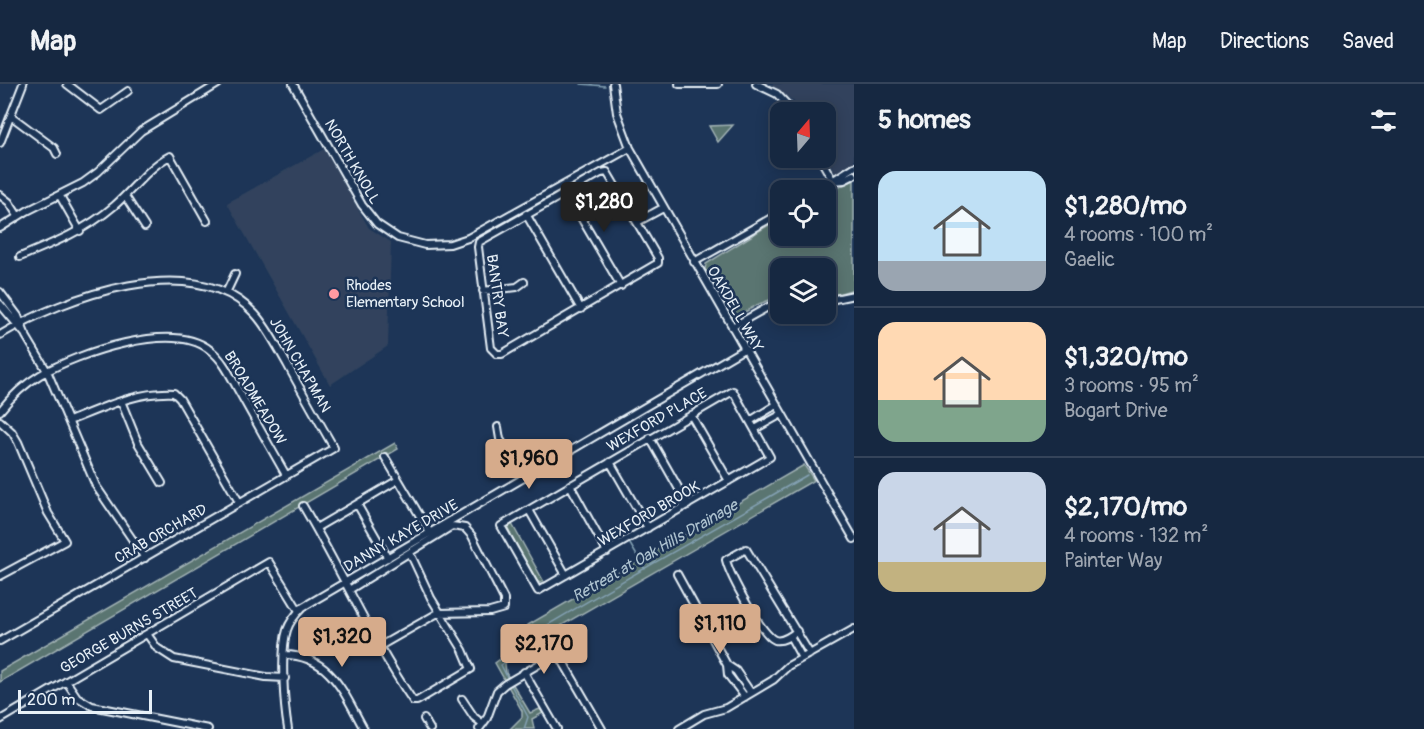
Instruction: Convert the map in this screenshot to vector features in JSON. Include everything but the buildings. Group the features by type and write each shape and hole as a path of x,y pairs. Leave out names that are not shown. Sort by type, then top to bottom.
{"street":[{"path":"0,143 23,84"},
{"path":"68,84 101,110 128,91"},
{"path":"0,228 92,177 149,125 218,84"},
{"name":"NORTH KNOLL","path":"293,84 368,214 389,233 415,244 441,245 468,238 630,148"},
{"name":"OAKDELL WAY","path":"613,84 617,113 630,148 854,539"},
{"path":"679,84 717,84"},
{"path":"756,84 777,94 785,102"},
{"path":"11,116 54,148 57,154"},
{"path":"20,257 80,231 108,212 159,162 170,156 207,221"},
{"path":"834,180 854,167"},
{"name":"BANTRY BAY","path":"581,309 502,354 497,354 491,348 479,242 566,192 607,172 637,222"},
{"path":"836,181 854,175"},
{"path":"566,192 621,286"},
{"path":"0,195 9,202 18,216"},
{"path":"60,196 80,231"},
{"path":"125,196 145,227"},
{"path":"526,214 581,309 652,268 659,261 637,222 663,208"},
{"path":"694,262 770,219"},
{"path":"226,293 236,274"},
{"path":"483,291 517,287 524,282"},
{"name":"JOHN CHAPMAN","path":"0,335 19,324 92,295 135,285 189,283 210,286 226,293 250,309 264,325 334,448"},
{"path":"0,292 47,371 96,486 145,558"},
{"path":"836,299 854,295"},
{"path":"0,304 19,324"},
{"path":"732,327 770,306"},
{"name":"BROADMEADOW","path":"0,411 18,391 47,371 92,353 135,341 177,337 195,341 210,350 223,364 286,475"},
{"name":"DANNY KAYE DRIVE","path":"298,611 388,558 408,551 430,533 744,349"},
{"name":"WEXFORD PLACE","path":"538,591 501,526 733,391 750,421"},
{"path":"69,421 121,401 153,394 174,393 180,399 239,502"},
{"path":"121,401 138,443 162,483"},
{"path":"776,405 750,421 755,429 782,414"},
{"path":"761,414 766,423"},
{"path":"691,415 729,481"},
{"path":"0,421 12,432 18,442 48,513 65,541 0,576"},
{"path":"498,427 500,439 524,478"},
{"name":"WEXFORD BROOK","path":"538,591 770,457 755,429"},
{"path":"650,438 688,505"},
{"name":"CRAB ORCHARD","path":"0,641 334,448"},
{"path":"385,457 430,533"},
{"path":"610,462 648,528"},
{"path":"316,528 399,480"},
{"path":"570,485 607,552"},
{"path":"357,504 388,558"},
{"path":"303,506 407,693 413,701 417,701 471,669 463,650 431,598 408,551"},
{"path":"530,510 566,575"},
{"path":"349,590 408,551 452,526 465,528 472,536 504,599 504,608 490,612 441,613 380,646"},
{"path":"797,632 780,640 775,639 764,630 734,581 726,560 746,549 778,605 797,632 810,654"},
{"name":"GEORGE BURNS STREET","path":"0,720 270,562 298,611"},
{"path":"677,574 727,664 736,671 751,693"},
{"path":"288,729 284,655 287,631 298,611"},
{"path":"679,729 704,714 720,711 745,697 802,658 854,629"},
{"path":"147,634 157,648 174,659 266,677 285,678"},
{"path":"790,636 802,658"},
{"path":"796,648 804,644"},
{"path":"462,699 481,726 493,711 492,701 496,691 558,653 602,729"},
{"path":"284,655 299,655 324,667 337,681 364,729"},
{"path":"727,664 728,675 745,697"},
{"path":"524,672 557,729"},
{"path":"66,681 77,697 92,706 208,729"},
{"path":"424,719 430,729"}],"shaded area":[{"path":"770,84 854,84 854,164 836,174 833,168 836,168 836,102 794,102"},
{"name":"Rhodes Elementary School","path":"324,149 369,228 391,242 388,346 330,385 227,203"}],"green space":[{"path":"733,125 718,142 709,126"},
{"path":"854,180 854,289 836,294 836,258 770,258 770,300 734,318 705,269 706,264 770,224 770,246 836,246 836,189"},
{"path":"395,443 398,449 0,682 0,671"},
{"path":"804,465 814,480 536,640 533,646 505,663 506,673 530,713 540,709 543,713 532,719 534,729 510,729 522,717 522,711 495,663 520,644 528,625"},
{"path":"512,524 544,582 537,581 511,535 508,528"}],"waterway":[{"path":"581,84 605,86"},
{"name":"Retreat at Oak Hills Drainage","path":"507,677 501,665 526,647 531,635 807,475"},
{"path":"630,544 645,569"},
{"path":"511,685 528,717 524,729"}],"place":[{"name":"Rhodes Elementary School","path":"334,294"}]}
